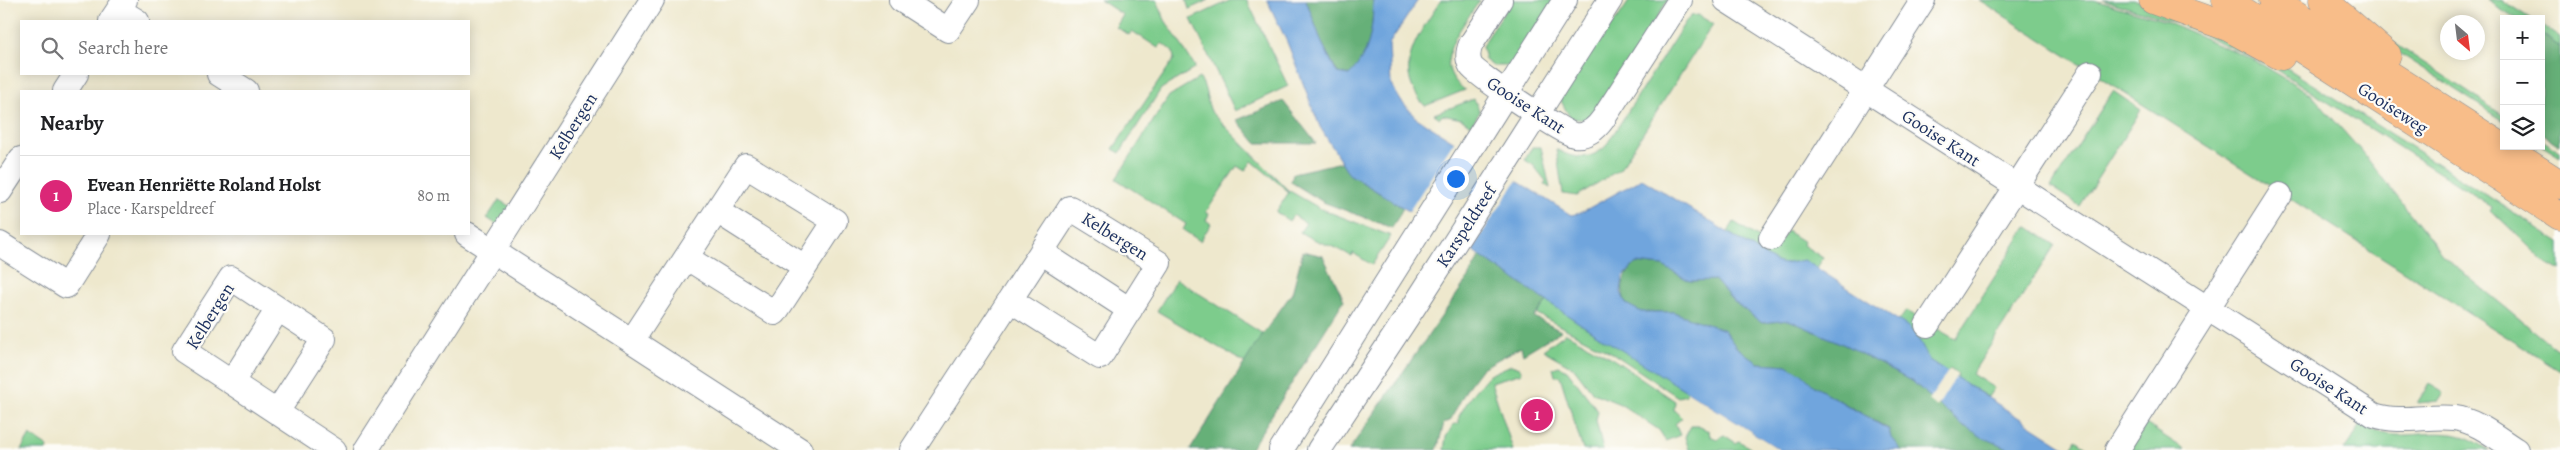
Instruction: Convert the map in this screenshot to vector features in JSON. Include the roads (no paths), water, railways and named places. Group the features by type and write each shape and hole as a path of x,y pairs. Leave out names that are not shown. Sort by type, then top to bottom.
{"highway":[{"path":"2154,0 2238,32 2315,78 2362,87"},
{"name":"Gooiseweg","path":"2226,0 2560,216"},
{"name":"Gooiseweg","path":"2273,0 2560,184"},
{"path":"2323,0 2354,28 2383,50 2416,92"}],"street":[{"name":"Kelbergen","path":"366,450 652,0"},
{"path":"900,0 948,30 968,0"},
{"name":"Gooise Kant","path":"1500,0 1472,44 1469,58 1476,71 1506,93 1573,134 1593,130 1608,111 1680,0"},
{"name":"Karspeldreef","path":"1281,450 1565,0"},
{"name":"Karspeldreef","path":"1319,450 1415,305 1610,0"},
{"name":"Gooise Kant","path":"1727,0 2374,415 2399,419 2457,418 2476,425 2516,450"},
{"path":"1770,238 1923,0"},
{"path":"1927,325 2090,73"},
{"path":"66,90 75,75"},
{"path":"221,75 244,90"},
{"path":"9,188 20,161"},
{"path":"633,340 746,166 835,221 775,313 687,258"},
{"path":"2117,450 2280,195"},
{"name":"Kelbergen","path":"912,450 1070,208 1159,264 1100,357 1010,300"},
{"path":"717,211 805,267"},
{"path":"469,235 800,450"},
{"path":"0,244 66,286 94,236"},
{"path":"1041,252 1130,310"},
{"name":"Kelbergen","path":"277,412 324,338 231,278 184,351 334,450"},
{"path":"232,382 278,308"}],"water":[{"path":"1267,0 1306,0 1322,43 1337,73 1349,75 1362,59 1369,41 1373,0 1418,0 1389,44 1391,84 1401,101 1415,117 1571,215 1580,213 1642,179 1775,262 1784,264 1804,260 1907,326 1915,333 1929,360 2069,450 2013,450 1982,437 1960,423 1913,382 1847,346 1789,320 1762,323 1733,301 1715,280 1690,281 1663,266 1636,263 1623,277 1621,292 1626,304 1641,312 1673,312 1724,330 1736,347 1758,363 1787,365 1802,374 1814,386 1889,430 1891,438 1901,450 1780,450 1591,331 1480,256 1427,217 1407,210 1349,174 1320,127 1287,42"}],"place":[{"name":"Evean Henriëtte Roland Holst","path":"1537,415"}]}
